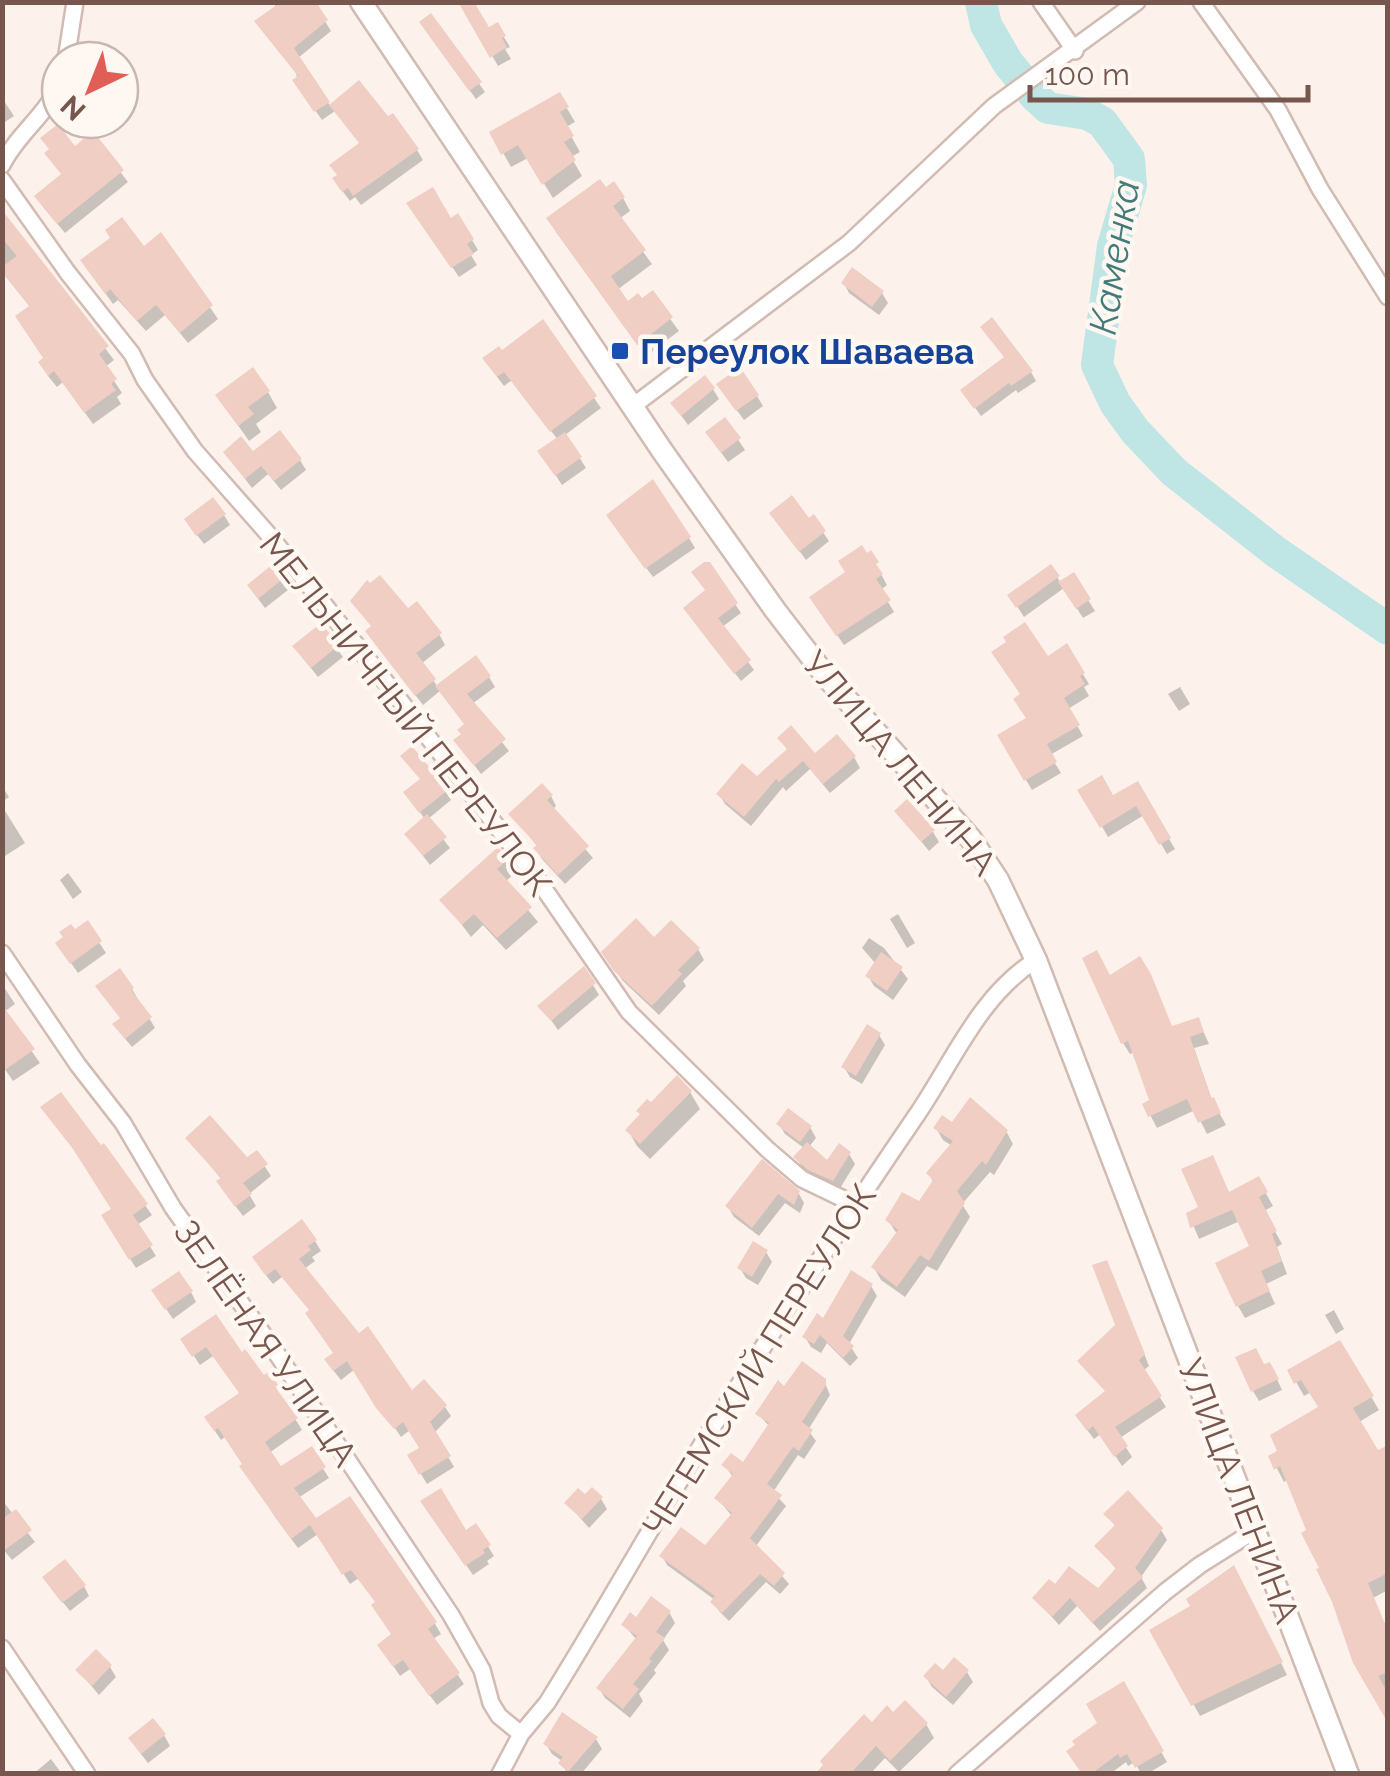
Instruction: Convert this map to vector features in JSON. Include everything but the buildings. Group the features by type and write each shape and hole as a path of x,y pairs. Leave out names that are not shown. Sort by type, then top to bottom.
{"street":[{"path":"69,40 75,2"},
{"name":"УЛИЦА ЛЕНИНА","path":"360,2 732,551 810,657 971,839 998,880 1036,960 1348,1774"},
{"path":"1041,2 1075,51"},
{"path":"633,406 849,242 994,106 1075,51 1137,2"},
{"path":"1201,2 1278,110 1320,189 1388,297"},
{"path":"2,164 40,116"},
{"name":"МЕЛЬНИЧНЫЙ ПЕРЕУЛОК","path":"2,180 116,332 195,451 270,535 388,685 538,880 629,1012 802,1178 854,1204"},
{"name":"ЗЕЛЁНАЯ УЛИЦА","path":"2,953 122,1123 174,1208 273,1348 451,1615 482,1670 499,1716 521,1734"},
{"name":"ЧЕГЕМСКИЙ ПЕРЕУЛОК","path":"500,1774 521,1734 548,1704 702,1444 854,1204 988,1004 1007,982 1036,960"},
{"path":"957,1774 1165,1592 1254,1531"},
{"path":"2,1648 86,1774"}],"waterway":[{"name":"Каменка","path":"981,2 986,25 1008,63 1035,96 1048,108 1087,114 1102,122 1129,159 1131,185 1113,246 1097,365 1115,403 1174,472 1276,552 1388,629"}],"place":[{"name":"Переулок Шаваева","path":"620,351"}]}
